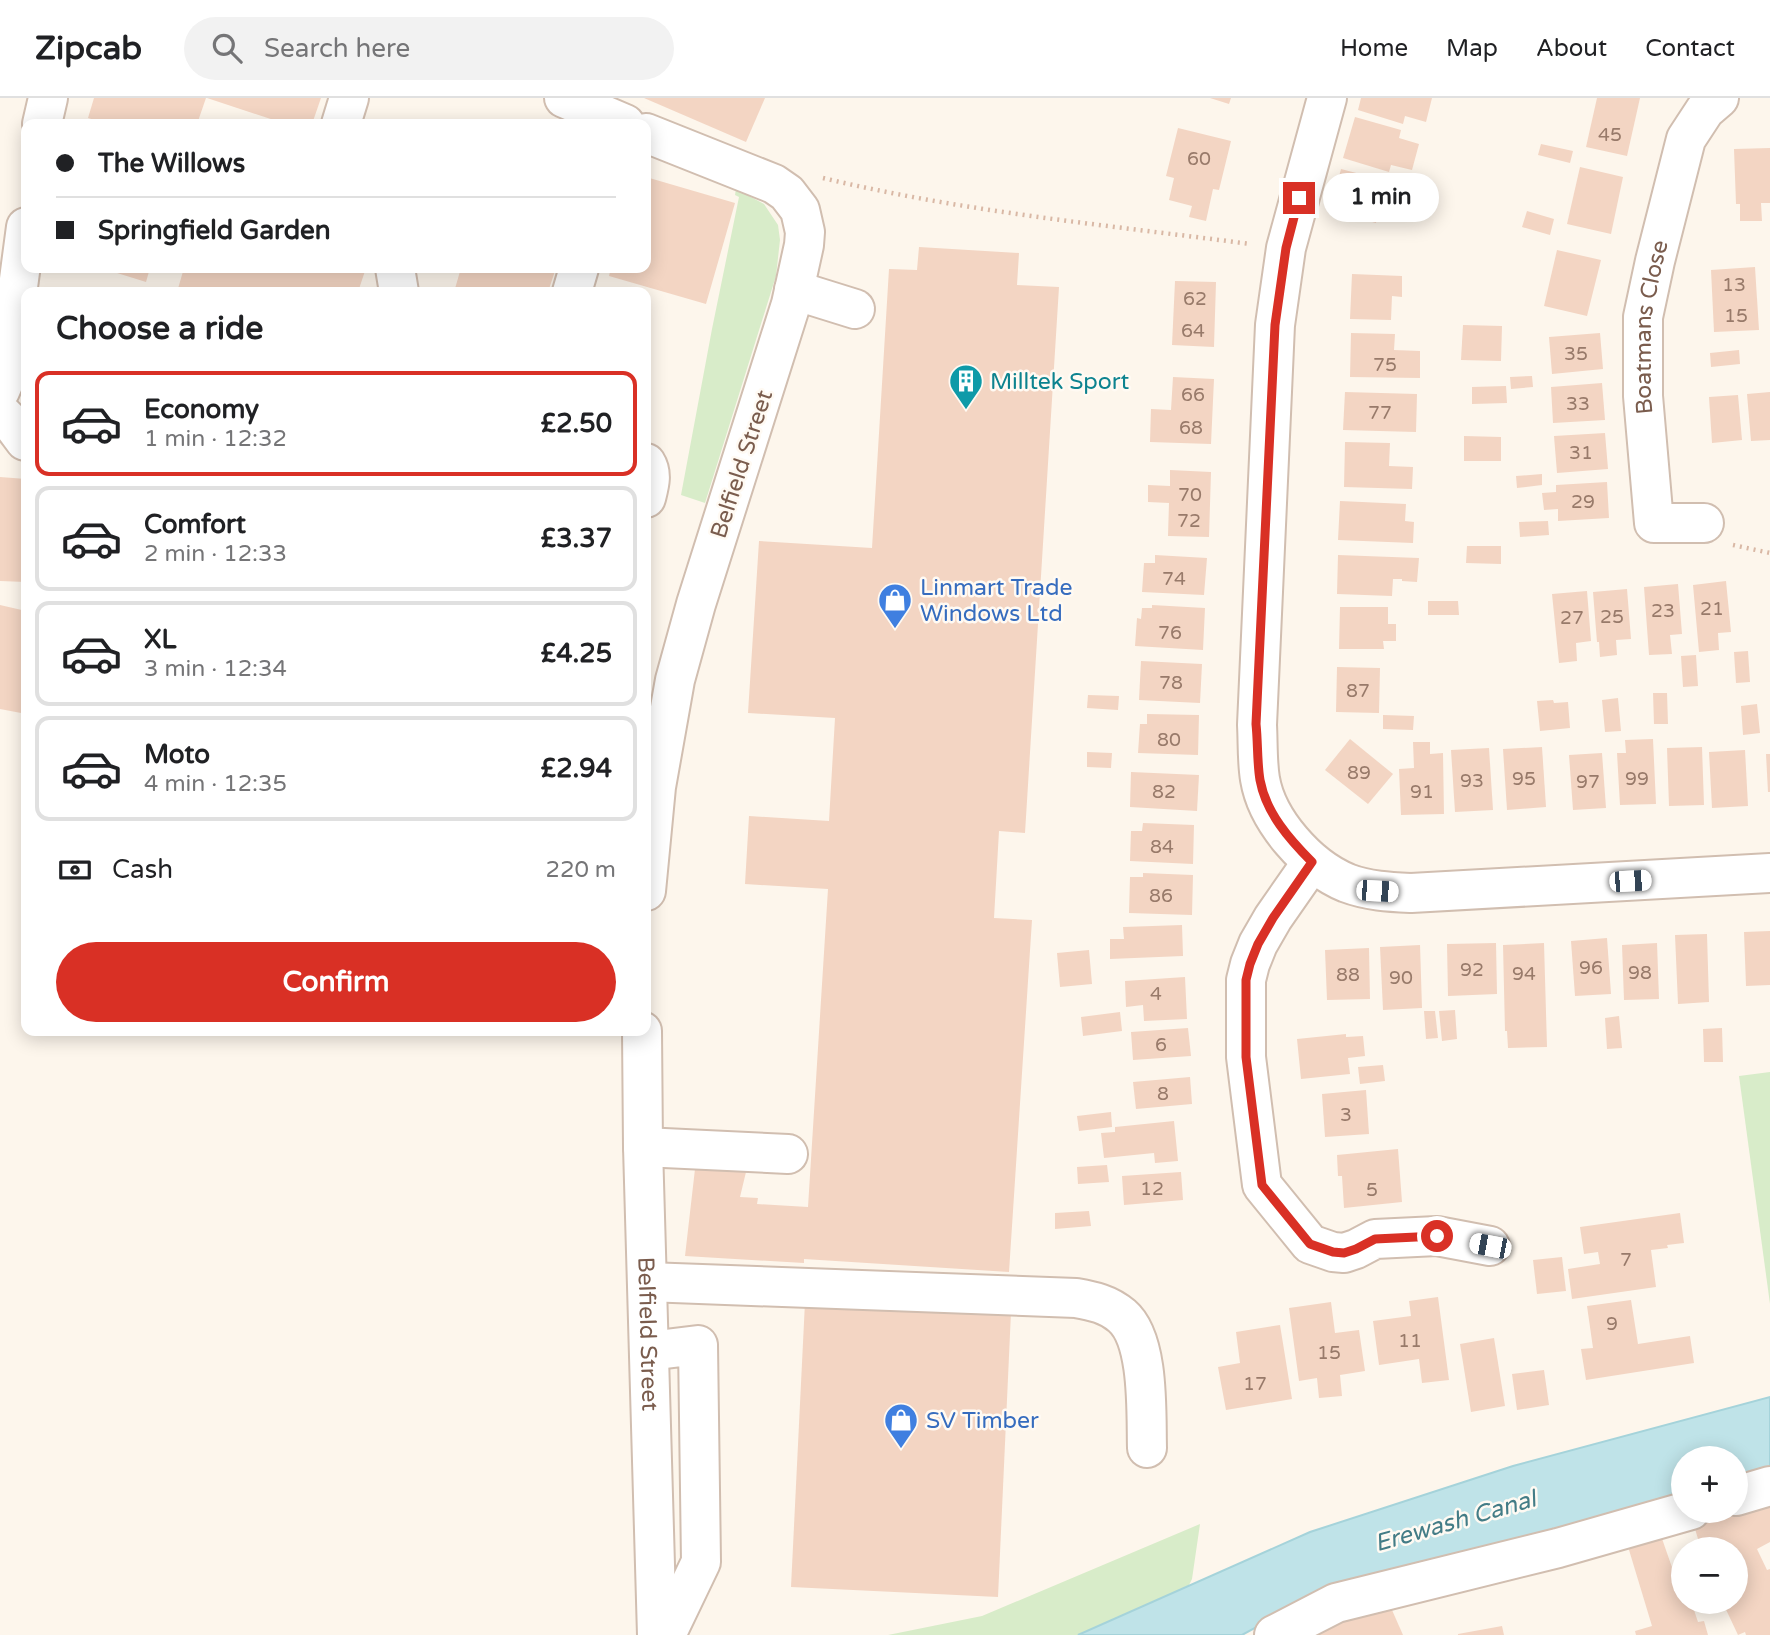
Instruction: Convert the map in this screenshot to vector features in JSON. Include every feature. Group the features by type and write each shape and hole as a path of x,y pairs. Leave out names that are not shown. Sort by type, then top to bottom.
{"street":[{"path":"43,119 48,98"},
{"path":"343,119 349,98"},
{"name":"Belfield Street","path":"564,98 611,119"},
{"path":"1327,98 1286,248 1275,325 1256,724 1260,779 1266,800 1289,838 1312,862 1347,883 1377,891 1411,893 1770,873"},
{"name":"Boatmans Close","path":"1704,523 1654,523 1643,396 1643,317 1686,139 1705,110 1719,98"},
{"name":"Belfield Street","path":"651,135 774,184 787,193 800,210 805,232 791,304 696,604 675,680 656,787 651,839"},
{"path":"0,391 6,376 21,264"},
{"path":"794,290 855,309"},
{"path":"0,412 21,436"},
{"path":"1312,862 1258,944 1246,980 1246,1057 1262,1185 1310,1244 1333,1252 1344,1253 1375,1239 1437,1236 1490,1246"},
{"name":"Belfield Street","path":"642,1036 657,1635"},
{"path":"643,1147 788,1154"},
{"path":"647,1282 1076,1298 1101,1303 1124,1318 1135,1336 1146,1385 1147,1448"},
{"path":"649,1351 698,1345 701,1562 666,1635"},
{"path":"1748,1492 1770,1486"},
{"path":"1274,1635 1336,1603 1558,1548 1671,1516"}],"path":[{"path":"774,184 808,174 992,212 1286,248"}],"green space":[{"path":"736,189 764,204 778,225 780,240 776,276 705,503 681,495 739,197 735,195"},
{"path":"1770,1072 1770,1304 1739,1076"},
{"path":"1200,1524 1192,1579 1188,1587 1078,1635 888,1635 982,1616"}],"water":[{"name":"Erewash Canal","path":"1770,1397 1770,1468 1748,1475 1748,1446 1671,1446 1671,1499 1324,1590 1242,1635 1078,1635 1310,1532 1513,1466"}],"building":[{"path":"94,98 206,98 199,119 88,118"},
{"path":"207,98 321,98 314,119 271,119"},
{"path":"644,98 765,98 746,142"},
{"path":"1210,98 1231,98 1229,104"},
{"path":"1361,98 1432,98 1426,122 1405,116 1403,124 1358,110"},
{"path":"1597,98 1640,98 1627,156 1586,147"},
{"path":"1355,117 1401,130 1399,138 1419,144 1412,170 1391,165 1389,172 1343,158"},
{"path":"1178,128 1231,141 1219,190 1213,189 1206,221 1189,217 1192,206 1169,200 1174,178 1166,176"},
{"path":"1541,144 1573,151 1570,163 1538,155"},
{"path":"1770,148 1770,203 1761,203 1762,221 1740,221 1740,204 1736,204 1734,149"},
{"path":"1580,167 1623,177 1611,234 1567,224"},
{"path":"1341,169 1387,181 1385,189 1405,195 1398,221 1377,216 1376,223 1330,211"},
{"path":"651,178 735,203 706,304 609,276 610,273 651,273"},
{"path":"1527,211 1554,219 1550,235 1522,227"},
{"path":"919,247 1019,253 1017,285 1059,287 1025,833 999,831 994,918 1032,920 1009,1272 804,1259 804,1263 685,1256 695,1169 746,1172 740,1197 758,1198 757,1204 808,1207 828,889 745,884 749,816 829,821 835,718 748,713 759,541 872,548 889,269 917,270"},
{"path":"1557,250 1601,260 1587,316 1544,306"},
{"path":"1755,267 1759,330 1714,332 1711,270"},
{"path":"117,273 149,273 146,282"},
{"path":"183,273 364,273 360,287 178,287"},
{"path":"460,273 554,273 550,287 455,287"},
{"path":"1352,274 1402,276 1402,297 1392,296 1391,320 1350,319"},
{"path":"1175,281 1216,282 1214,347 1172,345"},
{"path":"1463,325 1502,326 1501,361 1461,360"},
{"path":"1351,333 1395,334 1394,350 1420,351 1420,378 1350,377"},
{"path":"1600,333 1603,369 1552,374 1549,337"},
{"path":"1739,350 1740,364 1711,367 1710,353"},
{"path":"1532,376 1533,387 1511,389 1510,377"},
{"path":"1173,377 1214,379 1211,444 1150,442 1151,409 1171,410"},
{"path":"1602,383 1605,420 1553,423 1551,387"},
{"path":"1506,386 1507,403 1472,404 1472,387"},
{"path":"1345,392 1417,394 1416,432 1343,430"},
{"path":"1770,392 1770,440 1751,441 1747,394"},
{"path":"1738,395 1742,440 1712,443 1709,397"},
{"path":"1605,433 1608,469 1557,473 1554,436"},
{"path":"1464,436 1501,437 1501,461 1464,461"},
{"path":"1345,442 1390,443 1389,466 1413,467 1412,489 1344,487"},
{"path":"1170,470 1211,472 1209,537 1168,536 1169,503 1148,502 1148,485 1170,486"},
{"path":"1542,474 1542,485 1517,488 1516,476"},
{"path":"0,477 21,479 21,582 0,581"},
{"path":"1607,482 1609,518 1558,521 1558,509 1544,510 1542,493 1556,492 1556,485"},
{"path":"1340,501 1406,504 1405,521 1414,522 1413,543 1338,540"},
{"path":"1548,521 1549,535 1520,537 1519,522"},
{"path":"1467,546 1501,546 1501,564 1466,563"},
{"path":"1155,555 1207,558 1204,595 1142,592 1144,563 1155,563"},
{"path":"1338,555 1419,558 1417,582 1393,579 1392,596 1337,594"},
{"path":"1726,581 1731,632 1718,633 1719,650 1699,652 1693,585"},
{"path":"1678,584 1682,634 1670,635 1672,654 1649,655 1644,587"},
{"path":"1627,589 1631,639 1616,640 1617,655 1600,657 1593,592"},
{"path":"1587,591 1591,641 1576,643 1577,661 1559,663 1552,594"},
{"path":"1428,601 1458,601 1459,615 1428,615"},
{"path":"0,605 21,610 21,713 0,709"},
{"path":"1152,605 1205,608 1203,650 1135,646 1137,618 1141,619 1142,608 1152,608"},
{"path":"1340,607 1388,607 1388,624 1396,624 1396,641 1383,641 1384,649 1339,649"},
{"path":"1748,651 1750,682 1736,683 1734,652"},
{"path":"1696,655 1698,686 1683,687 1681,656"},
{"path":"1141,661 1202,664 1200,703 1139,700"},
{"path":"1337,667 1380,668 1379,713 1336,712"},
{"path":"1653,693 1667,693 1668,724 1654,724"},
{"path":"1088,695 1119,696 1118,710 1087,708"},
{"path":"1618,698 1621,731 1605,732 1602,700"},
{"path":"1553,700 1554,703 1568,702 1570,728 1540,731 1537,701"},
{"path":"1757,704 1760,733 1743,735 1741,706"},
{"path":"1147,714 1199,715 1198,755 1138,753 1140,724 1147,724"},
{"path":"1383,715 1414,716 1413,730 1383,729"},
{"path":"1350,739 1393,774 1368,804 1325,770"},
{"path":"1653,739 1656,804 1620,805 1617,753 1626,753 1625,740"},
{"path":"1413,742 1430,742 1430,754 1443,753 1444,814 1401,815 1399,769 1414,768"},
{"path":"1542,747 1546,807 1507,810 1503,749"},
{"path":"1702,747 1704,805 1669,806 1667,748"},
{"path":"1489,748 1493,810 1455,812 1451,750"},
{"path":"1745,750 1748,806 1712,808 1709,752"},
{"path":"1087,752 1112,753 1111,768 1087,767"},
{"path":"1602,753 1606,808 1573,810 1569,755"},
{"path":"1766,754 1770,754 1770,792 1768,792"},
{"path":"1131,772 1199,775 1197,811 1130,807"},
{"path":"1143,823 1194,825 1193,864 1130,861 1131,831 1142,831"},
{"path":"1143,873 1193,875 1192,915 1129,913 1130,877 1143,877"},
{"path":"1182,925 1183,956 1110,959 1110,939 1124,939 1123,927"},
{"path":"1770,931 1770,985 1746,986 1744,932"},
{"path":"1707,934 1709,1002 1678,1004 1675,935"},
{"path":"1607,938 1611,994 1575,996 1571,941"},
{"path":"1496,943 1497,994 1448,996 1447,944"},
{"path":"1544,943 1547,1047 1508,1048 1505,1031 1503,945"},
{"path":"1657,943 1659,999 1624,1000 1622,945"},
{"path":"1420,945 1422,1008 1383,1010 1380,947"},
{"path":"1369,948 1370,999 1327,1000 1325,950"},
{"path":"1089,950 1092,984 1060,987 1057,953"},
{"path":"1185,977 1187,1019 1144,1021 1143,1005 1126,1007 1125,981"},
{"path":"1455,1010 1457,1039 1442,1041 1439,1011"},
{"path":"1424,1011 1435,1011 1438,1038 1426,1039"},
{"path":"1120,1012 1122,1031 1083,1036 1081,1017"},
{"path":"1619,1016 1622,1048 1607,1049 1605,1018"},
{"path":"1188,1028 1191,1056 1133,1060 1131,1032"},
{"path":"1722,1028 1723,1062 1704,1062 1703,1029"},
{"path":"1346,1034 1346,1037 1363,1036 1365,1056 1348,1058 1350,1074 1301,1079 1297,1039"},
{"path":"1383,1065 1385,1081 1360,1084 1358,1067"},
{"path":"1190,1077 1192,1104 1136,1109 1133,1082"},
{"path":"1366,1090 1369,1134 1325,1137 1322,1094"},
{"path":"1111,1112 1112,1127 1079,1131 1077,1116"},
{"path":"1174,1121 1178,1161 1155,1163 1154,1153 1104,1158 1101,1133 1115,1132 1115,1127"},
{"path":"1398,1149 1402,1202 1344,1208 1342,1176 1338,1176 1337,1155"},
{"path":"1107,1165 1109,1182 1078,1184 1077,1167"},
{"path":"1181,1172 1183,1200 1124,1205 1122,1176"},
{"path":"1089,1211 1091,1226 1055,1229 1055,1213"},
{"path":"1680,1213 1684,1243 1651,1250 1656,1287 1572,1299 1568,1269 1600,1264 1598,1252 1584,1254 1580,1227"},
{"path":"1562,1257 1566,1291 1537,1294 1533,1260"},
{"path":"1438,1297 1449,1380 1422,1383 1419,1359 1379,1365 1373,1321 1411,1316 1409,1301"},
{"path":"1631,1300 1638,1344 1690,1336 1694,1363 1586,1380 1581,1349 1593,1348 1587,1306"},
{"name":"SV Timber","path":"805,1302 1011,1312 998,1597 791,1587"},
{"path":"1331,1302 1335,1333 1359,1330 1365,1371 1340,1375 1342,1396 1319,1398 1317,1378 1299,1381 1289,1308"},
{"path":"1280,1325 1292,1399 1226,1410 1218,1367 1240,1363 1236,1332"},
{"path":"1494,1338 1505,1406 1471,1412 1460,1344"},
{"path":"1544,1370 1549,1405 1517,1410 1512,1374"},
{"path":"1770,1497 1770,1542 1757,1549 1767,1570 1770,1569 1770,1635 1746,1635 1745,1632 1738,1635 1728,1614 1748,1614 1748,1537 1697,1537 1693,1523 1748,1523 1748,1504"},
{"path":"1659,1530 1671,1564 1671,1614 1695,1614 1698,1622 1704,1621 1708,1635 1636,1635 1635,1631 1652,1626 1626,1540"},
{"path":"1388,1601 1403,1635 1310,1635"},
{"path":"1502,1626 1504,1635 1458,1635 1458,1634"}],"place":[{"name":"Milltek Sport","path":"966,411"},
{"name":"Linmart Trade Windows Ltd","path":"895,630"},
{"name":"SV Timber","path":"901,1450"}],"route":[{"path":"1299,198 1286,248 1275,325 1256,724 1260,779 1266,800 1289,838 1312,862 1258,944 1246,980 1246,1057 1262,1185 1310,1244 1333,1252 1344,1253 1375,1239 1437,1236"}]}
